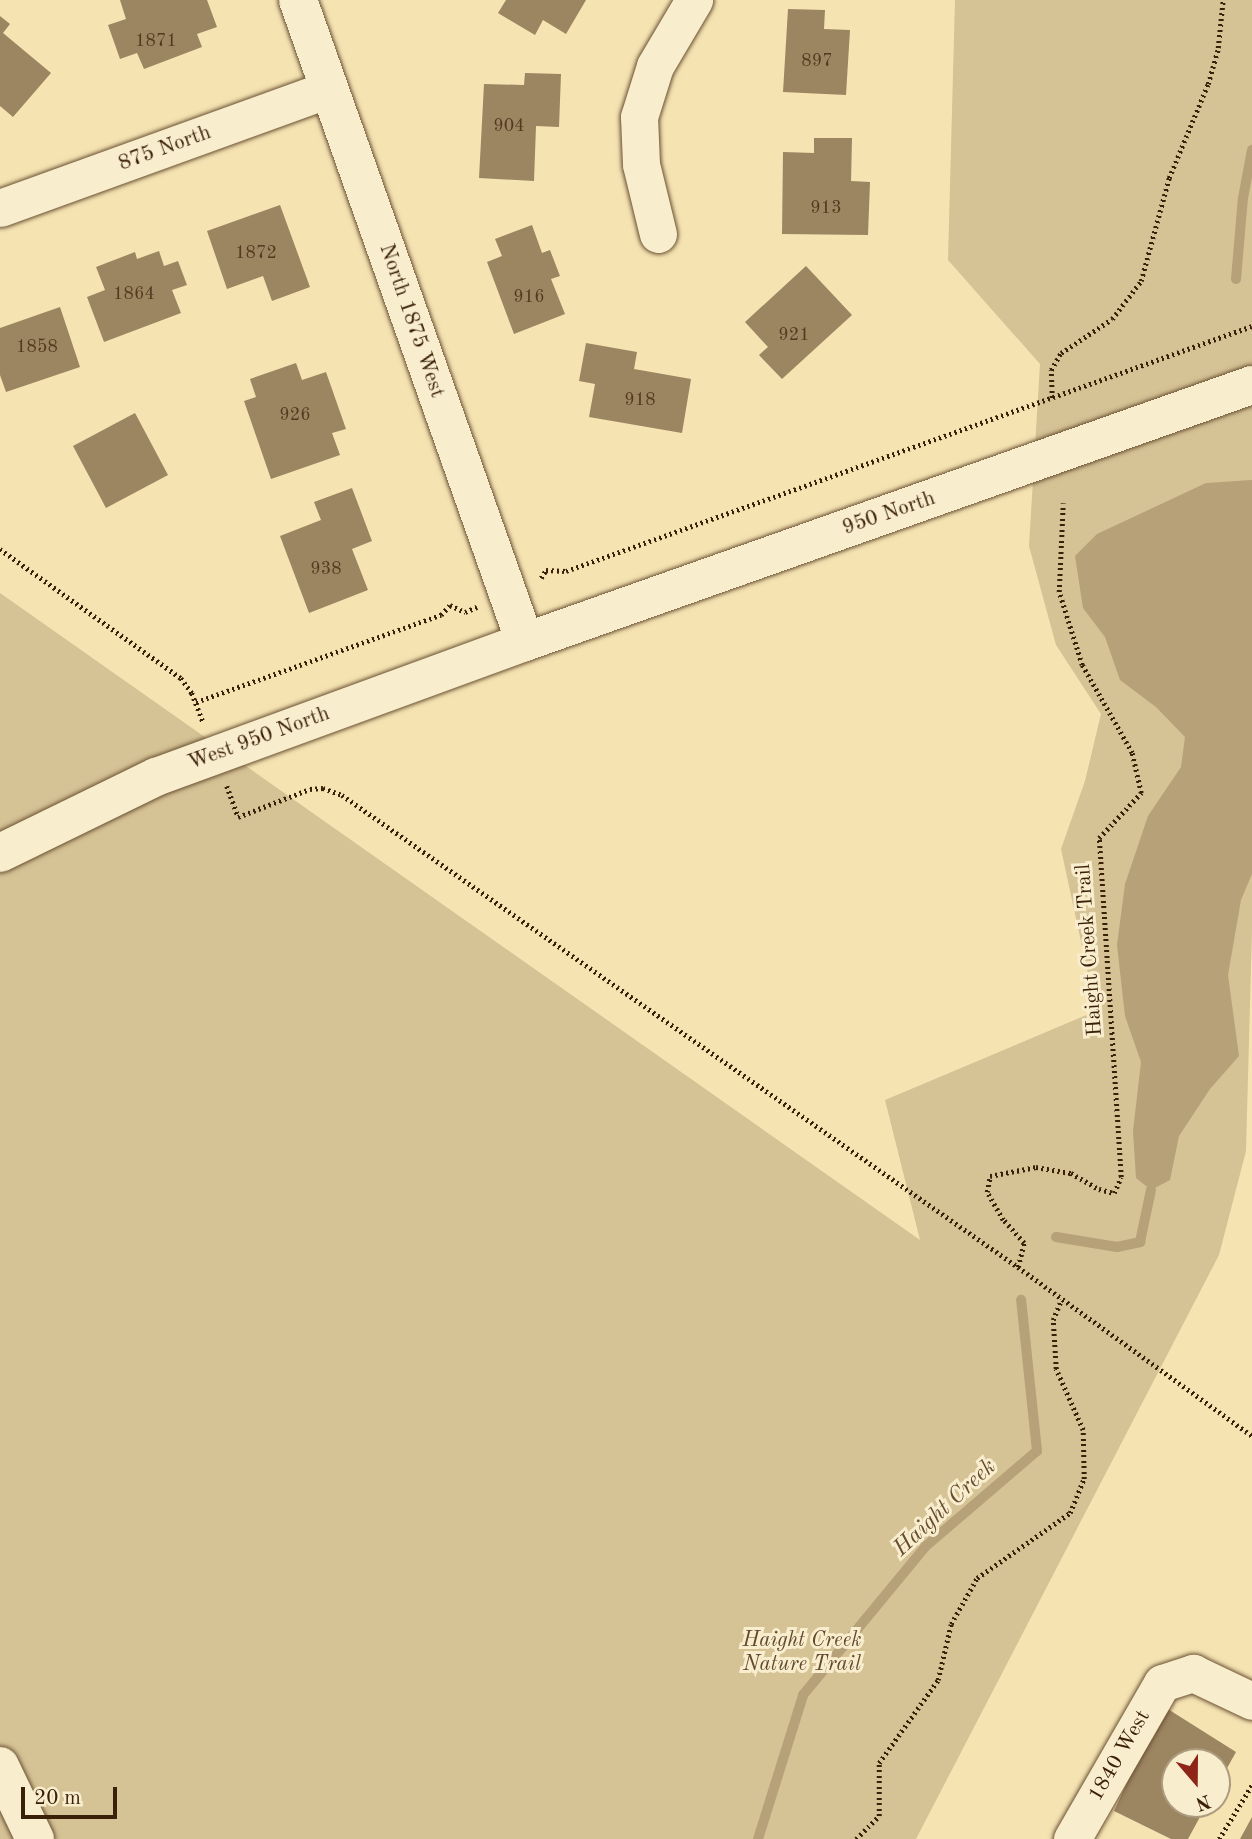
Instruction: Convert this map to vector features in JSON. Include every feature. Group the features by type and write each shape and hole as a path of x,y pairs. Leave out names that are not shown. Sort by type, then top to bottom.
{"main road":[{"name":"North 1875 West","path":"298,0 525,642"},
{"name":"950 North","path":"525,642 1252,385"},
{"name":"West 950 North","path":"0,853 156,778 525,642"},
{"path":"0,1766 35,1839"}],"street":[{"path":"658,234 641,164 639,117 655,66 694,0"},
{"name":"875 North","path":"0,208 329,89"},
{"name":"1840 West","path":"1072,1839 1162,1683 1193,1674 1252,1701"}],"path":[{"path":"1052,398 1051,370 1061,353 1111,319 1142,281 1168,178 1208,84 1218,48 1223,0"},
{"path":"546,570 566,571 1252,327"},
{"name":"Haight Creek Trail","path":"1018,1267 1024,1244 1003,1220 987,1192 990,1177 1036,1167 1071,1173 1099,1189 1114,1193 1121,1177 1099,838 1141,793 1132,753 1082,665 1059,592 1063,503"},
{"path":"0,549 181,678 196,702 441,615 450,605"},
{"path":"238,817 310,789 333,790 356,804 1018,1267 1060,1300 1252,1436"},
{"path":"856,1839 879,1816 879,1763 938,1680 951,1624 977,1578 1070,1513 1084,1479 1083,1430 1056,1368 1053,1320 1060,1300"},
{"path":"1219,1839 1252,1785"}],"green space":[{"name":"Haight Creek Nature Trail","path":"955,0 1252,0 1252,930 1246,1151 1219,1255 916,1839 0,1839 0,593 920,1240 885,1100 1096,1011 1061,849 1085,781 1101,714 1056,645 1029,546 1040,364 948,260"}],"shaded area":[{"path":"1252,480 1252,874 1241,900 1228,975 1239,1056 1210,1089 1179,1136 1170,1180 1151,1190 1136,1178 1133,1131 1141,1062 1125,1016 1117,945 1125,884 1148,816 1181,767 1185,737 1156,707 1120,680 1105,637 1083,608 1075,556 1097,534 1206,483"}],"building":[{"path":"120,0 207,0 217,27 197,34 202,47 144,69 137,53 120,59 108,25 126,19"},
{"path":"506,0 586,0 566,34 543,20 535,35 498,13"},
{"path":"788,9 825,10 824,29 850,30 846,95 783,92"},
{"path":"0,16 10,24 3,33 51,73 13,117 0,106"},
{"path":"525,73 561,74 559,127 536,126 534,181 479,178 484,84 524,85"},
{"path":"814,138 852,138 851,181 870,182 868,235 782,234 783,152 814,153"},
{"path":"280,205 310,287 272,301 263,276 227,289 207,231"},
{"path":"532,225 542,253 550,250 560,276 551,279 565,314 514,334 487,262 502,256 495,239"},
{"path":"159,251 164,266 178,261 187,285 172,290 181,313 104,342 87,297 105,290 96,267 135,252 137,259"},
{"path":"806,266 852,315 782,379 759,355 768,347 745,322"},
{"path":"60,307 80,367 6,392 0,375 0,328"},
{"path":"586,343 637,352 634,369 691,379 682,433 589,417 595,384 579,381"},
{"path":"296,363 302,380 326,372 346,429 332,433 340,455 271,479 244,401 256,397 250,379"},
{"path":"135,413 168,475 106,508 73,446"},
{"path":"352,488 372,541 352,549 368,590 309,613 280,536 321,520 314,502"},
{"path":"1163,1706 1230,1748 1161,1748 1161,1818 1199,1818 1188,1839 1171,1839 1114,1811"},
{"path":"1252,1817 1252,1839 1240,1839"}],"waterway":[{"name":"Haight Creek","path":"1236,279 1243,198 1252,150"},
{"name":"Haight Creek","path":"1056,1237 1117,1247 1140,1242 1151,1190"},
{"name":"Haight Creek","path":"758,1839 803,1695 926,1546 1037,1451 1021,1300"}]}
